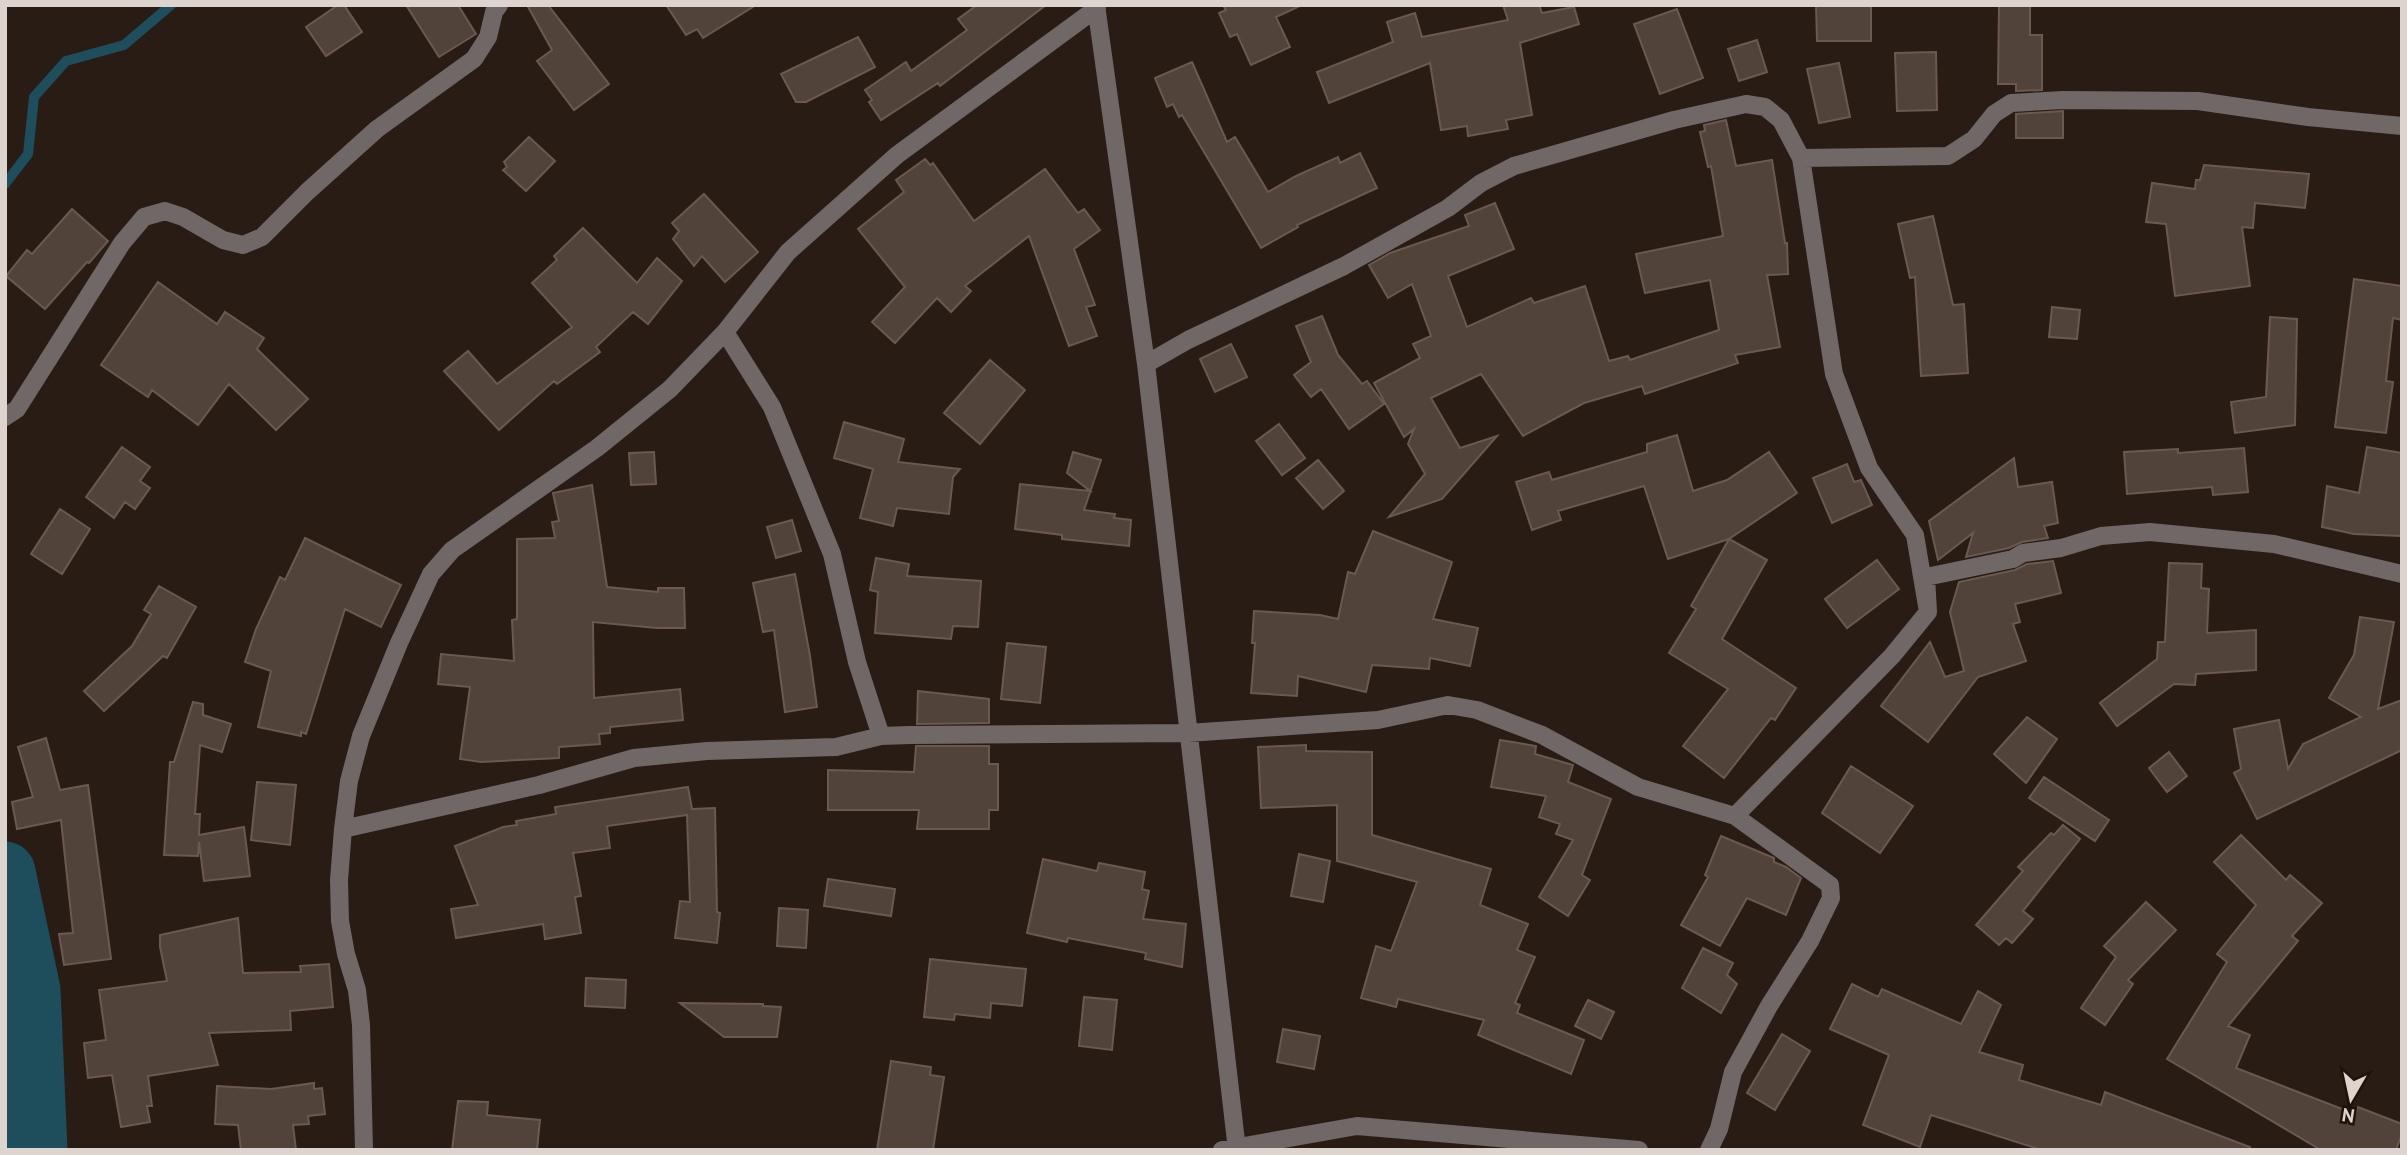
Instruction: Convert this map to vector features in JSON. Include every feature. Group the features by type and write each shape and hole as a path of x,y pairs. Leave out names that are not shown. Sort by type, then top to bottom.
{"street":[{"path":"5,417 17,409 122,243 144,217 165,211 183,217 223,240 243,245 262,237 377,129 474,59 488,37 494,12 499,5"},
{"path":"364,1150 361,1025 357,990 340,921 339,880 343,828 349,781 361,736 431,573 452,550 597,449 670,389 725,332 788,252 897,155 1097,7 1146,364 1232,1149 1357,1126 1639,1150"},
{"path":"1801,158 1948,156 1974,139 1994,114 2011,103 2063,100 2198,101 2308,117 2402,126"},
{"path":"1146,364 1188,340 1354,260 1448,208 1481,183 1514,166 1674,120 1746,104 1765,107 1781,120 1801,158 1835,374 1869,468 1915,535 1927,612"},
{"path":"725,332 772,407 832,554 857,662 881,736"},
{"path":"1735,816 1892,656 1927,612 1926,577 2013,559 2024,553 2061,548 2101,536 2138,533 2274,544 2400,570"},
{"path":"343,828 538,785 634,758 746,749 836,747 881,736 1188,733 1378,720 1448,705 1477,710 1542,735 1638,787 1735,816 1830,886 1832,898 1810,941 1769,1006 1733,1072 1719,1129 1709,1150"}],"building":[{"path":"338,5 344,5 362,32 326,56 306,27"},
{"path":"406,5 458,5 476,34 439,57"},
{"path":"527,5 548,5 609,84 574,110 537,61 552,50"},
{"path":"666,5 756,5 703,38 697,29 686,35"},
{"path":"977,5 1046,5 940,86 938,83 881,120 869,102 872,100 865,90 906,62 911,71 967,30 958,19"},
{"path":"1223,5 1302,5 1276,17 1290,47 1251,65 1237,34 1230,37 1219,13 1226,10"},
{"path":"1503,5 1539,5 1542,13 1574,7 1579,24 1520,43 1532,115 1506,120 1508,129 1468,136 1467,126 1441,130 1430,63 1329,103 1317,72 1393,42 1387,22 1415,13 1422,37 1508,20"},
{"path":"1816,5 1871,5 1871,41 1817,41"},
{"path":"1999,5 2030,5 2030,35 2042,35 2042,90 2016,91 2016,84 1998,84"},
{"path":"1677,9 1703,78 1660,94 1634,24"},
{"path":"858,37 875,67 806,102 796,102 781,74"},
{"path":"1757,40 1767,72 1739,81 1728,49"},
{"path":"1936,52 1937,110 1897,111 1895,53"},
{"path":"1192,62 1227,142 1235,137 1268,192 1338,157 1340,163 1360,153 1377,188 1297,225 1298,227 1261,248 1182,115 1179,117 1173,104 1167,107 1155,78"},
{"path":"1839,63 1850,117 1819,123 1807,69"},
{"path":"2063,111 2063,138 2016,138 2016,114"},
{"path":"1726,120 1736,166 1772,160 1787,243 1788,274 1767,275 1780,347 1735,355 1738,363 1645,394 1642,386 1584,403 1523,436 1481,374 1431,398 1460,448 1497,436 1442,499 1389,517 1425,474 1408,444 1414,429 1404,437 1374,383 1420,358 1413,344 1431,336 1412,284 1388,298 1369,265 1390,253 1469,226 1465,215 1495,203 1514,249 1448,276 1467,327 1531,298 1534,303 1585,286 1609,361 1628,356 1630,360 1719,330 1710,280 1645,293 1636,254 1723,236 1711,166 1708,167 1700,132 1705,131 1704,125"},
{"path":"529,137 555,161 526,191 503,170 507,167 504,162"},
{"path":"925,159 930,165 933,163 974,221 1045,169 1078,213 1084,209 1100,230 1074,249 1095,305 1086,307 1097,336 1069,346 1029,236 965,286 971,291 951,312 937,298 895,343 872,322 905,287 858,229 904,192 896,180"},
{"path":"2204,165 2309,174 2305,208 2255,203 2253,228 2242,227 2250,286 2175,296 2166,224 2146,222 2152,183 2195,189 2196,180 2200,180"},
{"path":"704,194 758,252 725,282 702,256 694,266 673,239 679,231 672,223"},
{"path":"72,209 108,241 45,309 6,276 27,250 32,254"},
{"path":"1933,216 1953,305 1964,304 1968,373 1921,376 1915,277 1910,278 1898,224"},
{"path":"583,228 637,283 657,258 682,281 648,324 633,312 596,347 600,352 557,384 554,381 499,430 444,371 468,351 497,384 572,327 532,283 557,260 554,256"},
{"path":"2354,279 2402,286 2402,320 2393,318 2386,381 2393,382 2386,433 2335,427"},
{"path":"158,282 217,324 225,312 264,338 257,349 308,399 276,430 229,384 198,425 152,390 148,397 101,365"},
{"path":"2052,307 2080,310 2077,339 2049,337"},
{"path":"1322,316 1338,355 1362,384 1367,381 1384,404 1349,429 1321,389 1311,397 1294,375 1311,362 1296,326"},
{"path":"2270,317 2297,319 2295,425 2235,433 2231,402 2266,397"},
{"path":"1231,344 1247,377 1215,392 1200,359"},
{"path":"990,360 1025,390 980,444 944,413"},
{"path":"844,422 904,439 898,462 960,469 953,477 949,514 897,508 893,526 860,518 873,469 834,458"},
{"path":"1279,424 1305,458 1282,475 1256,441"},
{"path":"1677,435 1693,491 1727,480 1769,452 1797,493 1729,539 1668,559 1644,486 1558,511 1561,520 1532,530 1516,482 1549,472 1552,480 1647,452 1647,444"},
{"path":"122,447 150,467 140,481 150,488 135,509 125,502 114,518 86,497"},
{"path":"2367,447 2402,453 2401,536 2354,534 2322,527 2327,486 2359,493"},
{"path":"2244,448 2248,492 2213,495 2212,487 2127,494 2124,452 2178,449 2178,453"},
{"path":"654,452 656,484 631,485 629,453"},
{"path":"1073,452 1101,460 1084,510 1115,514 1114,518 1131,520 1129,546 1062,539 1062,535 1015,529 1020,484 1090,491 1067,473"},
{"path":"2014,458 2018,487 2052,482 2058,523 2044,526 2048,538 1966,557 1973,533 1938,560 1929,521"},
{"path":"1318,460 1344,491 1323,509 1296,478"},
{"path":"1847,464 1854,482 1861,480 1872,505 1832,523 1813,478"},
{"path":"592,485 607,587 658,592 658,588 684,588 685,628 593,622 594,698 680,689 683,720 610,727 610,733 599,734 600,744 559,747 559,758 481,762 460,759 470,687 438,684 441,654 514,661 512,620 517,619 517,539 555,538 552,522 559,521 553,493"},
{"path":"60,509 90,529 62,574 31,554"},
{"path":"792,520 801,551 776,558 767,527"},
{"path":"1373,531 1452,562 1433,619 1478,628 1470,666 1430,658 1429,669 1372,665 1366,692 1298,676 1297,696 1251,693 1255,643 1252,643 1254,611 1320,615 1338,619 1348,572 1355,574"},
{"path":"305,538 401,585 381,627 345,609 306,734 301,732 301,736 258,727 271,671 245,662 256,629 280,577 285,580"},
{"path":"1729,539 1767,560 1722,639 1796,688 1775,720 1771,718 1724,778 1683,746 1728,689 1669,653 1696,609 1691,606"},
{"path":"876,558 909,564 907,576 981,581 978,627 953,626 951,639 875,633 878,592 870,590"},
{"path":"1877,560 1899,589 1847,628 1825,599"},
{"path":"2053,561 2061,593 2015,604 2020,622 2013,624 2026,661 1978,677 1928,742 1881,706 1930,642 1945,677 1964,671 1950,612 1959,582 2015,570 2027,564"},
{"path":"2169,563 2202,564 2201,588 2209,589 2207,633 2256,630 2256,670 2196,674 2195,685 2174,684 2117,726 2100,703 2157,659 2158,642 2165,642"},
{"path":"795,574 817,707 785,712 774,630 763,632 753,583"},
{"path":"159,586 196,607 167,658 163,656 104,711 84,691 132,646 151,614 144,610"},
{"path":"2360,617 2394,622 2378,709 2402,700 2402,750 2257,819 2234,773 2241,769 2234,729 2279,720 2288,769 2303,744 2361,717 2329,698 2354,655"},
{"path":"1007,643 1046,647 1040,703 1001,699"},
{"path":"918,691 989,699 989,723 917,724"},
{"path":"193,702 203,704 203,715 231,724 222,752 200,745 195,814 200,814 199,835 244,827 250,876 204,881 199,842 198,856 164,855 170,762 174,762"},
{"path":"2027,717 2057,739 2026,783 1994,754"},
{"path":"46,738 60,790 88,785 111,959 64,965 59,934 73,933 61,820 17,829 12,802 33,797 18,747"},
{"path":"1500,740 1536,746 1535,754 1573,765 1568,782 1611,799 1582,875 1590,880 1568,916 1539,897 1573,840 1556,834 1560,824 1539,817 1546,796 1491,787"},
{"path":"1306,745 1306,751 1372,752 1372,835 1491,869 1480,905 1528,924 1517,950 1535,957 1515,1003 1520,1005 1517,1013 1584,1040 1571,1074 1478,1035 1484,1020 1398,999 1396,1007 1361,998 1376,946 1391,951 1417,882 1337,861 1337,805 1261,808 1258,747"},
{"path":"916,746 989,746 989,764 998,764 998,810 989,810 989,829 917,829 919,810 828,810 828,770 914,772"},
{"path":"2169,752 2187,776 2167,792 2149,768"},
{"path":"1851,766 1913,806 1880,853 1822,813"},
{"path":"2044,777 2109,820 2095,841 2029,798"},
{"path":"257,782 296,785 290,845 251,840"},
{"path":"688,787 692,809 715,808 717,912 720,913 717,943 675,938 680,901 690,902 687,815 607,826 610,848 573,853 581,896 575,897 581,933 545,939 543,924 456,938 451,909 478,905 455,846 503,827 517,825 516,821 556,814 555,807"},
{"path":"2063,825 2080,839 2023,911 2033,919 2012,943 2006,938 1999,945 1976,925 2023,871 2018,867 2051,833 2054,835"},
{"path":"2241,835 2286,880 2290,875 2322,903 2292,936 2298,941 2228,1026 2250,1035 2236,1068 2355,1114 2358,1107 2402,1124 2402,1134 2396,1150 2321,1150 2167,1059 2227,962 2217,954 2256,905 2214,862"},
{"path":"1721,836 1774,858 1774,862 1801,878 1786,915 1747,898 1720,946 1681,925 1708,877 1705,875"},
{"path":"1299,854 1330,861 1323,902 1291,896"},
{"path":"1043,859 1097,871 1099,863 1145,872 1142,889 1149,891 1143,919 1186,924 1182,967 1145,959 1146,953 1068,938 1067,942 1027,933"},
{"path":"828,879 895,889 891,916 824,906"},
{"path":"2146,902 2176,930 2128,980 2133,984 2105,1025 2081,1008 2116,957 2104,946"},
{"path":"779,908 808,910 806,948 777,946"},
{"path":"238,918 243,973 301,972 300,966 329,964 333,1007 290,1011 291,1030 209,1033 218,1065 148,1076 152,1106 147,1106 150,1122 121,1127 112,1075 88,1078 84,1043 106,1040 99,990 167,981 160,935"},
{"path":"1703,948 1733,963 1727,975 1737,984 1721,1013 1682,988"},
{"path":"930,959 1026,969 1022,1006 991,1003 990,1018 955,1014 954,1020 924,1017"},
{"path":"586,978 626,980 625,1008 585,1006"},
{"path":"1852,984 1878,997 1882,989 1961,1024 1978,991 2001,1005 1979,1052 2023,1065 2019,1080 2101,1105 2105,1092 2250,1147 2249,1150 2042,1150 1931,1115 1920,1147 1863,1125 1889,1055 1830,1029"},
{"path":"1084,997 1117,1000 1112,1050 1079,1046"},
{"path":"1588,1000 1614,1012 1601,1039 1575,1026"},
{"path":"680,1003 763,1004 781,1007 777,1037 724,1037"},
{"path":"1283,1029 1320,1036 1314,1069 1277,1062"},
{"path":"1782,1034 1810,1051 1775,1110 1747,1093"},
{"path":"891,1061 931,1067 930,1075 944,1077 933,1150 877,1150"},
{"path":"314,1083 314,1089 322,1088 325,1114 308,1116 309,1124 293,1125 296,1150 241,1150 238,1125 215,1124 217,1086 271,1089"},
{"path":"458,1101 488,1102 487,1115 540,1120 537,1150 452,1150"}],"waterway":[{"path":"5,184 28,154 34,97 66,61 124,45 171,5"},
{"path":"5,872 30,990 37,1150"}]}
